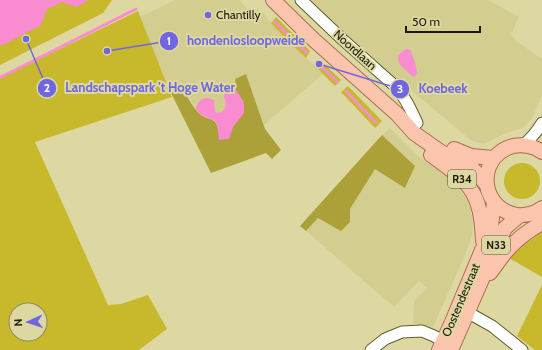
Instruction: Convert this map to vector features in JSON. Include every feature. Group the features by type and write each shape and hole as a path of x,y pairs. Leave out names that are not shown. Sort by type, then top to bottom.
{"main road":[{"name":"Noordlaan","path":"273,0 330,55 397,114 440,142 462,153 494,158"},
{"name":"Noordlaan","path":"284,0 412,124 414,133 432,146 472,168 486,185"},
{"name":"R34","path":"412,124 414,138 422,148 458,175 472,190 478,201 482,221 482,250"},
{"path":"494,158 507,148 523,145 532,147 542,152"},
{"name":"R34","path":"494,158 486,175 486,185 494,203"},
{"path":"494,203 510,214 519,216 529,215 539,211 542,208"},
{"name":"Oostendestraat","path":"447,347 464,306 482,250 490,234 494,203"},
{"name":"Oostendestraat","path":"464,306 481,280 505,228 519,216"},
{"path":"481,280 490,273 495,264 512,245 542,223"}],"street":[{"name":"Noordlaan","path":"301,0 396,87 410,107 412,124"},
{"path":"523,145 532,138 542,122"},
{"path":"464,306 522,350"},
{"path":"372,350 385,339 402,332 422,331 434,336 447,347"}],"shaded area":[{"path":"0,0 112,0 103,13 0,65"},
{"path":"0,0 89,0 76,7 62,2 47,9 41,25 5,44 0,45"},
{"path":"175,0 239,0 252,14 258,8 287,40 323,74 264,125 246,74 235,79 235,84 229,87 223,97 225,109 223,112 219,113 196,104 196,109 182,87 170,91 140,17"},
{"path":"307,0 488,0 519,17 511,34 516,41 542,59 542,96 532,118 523,128 506,133 484,144 472,141 348,38"},
{"path":"138,11 172,97 35,142 108,305 121,304 148,295 167,329 139,350 0,350 0,78"},
{"path":"276,17 310,51 306,58 271,23"},
{"path":"407,49 410,50 416,67 417,73 416,76 413,77 401,65 398,59 399,55"},
{"path":"320,60 341,80 335,86 314,65"},
{"path":"246,74 265,129 281,150 272,159 266,153 211,173 170,91 182,87 197,111 203,116 213,120 218,129 233,127 244,103 236,90 235,79"},
{"path":"235,84 236,90 244,103 244,113 233,127 229,139 219,140 217,124 215,121 201,115 196,107 200,100 209,98 214,100 215,112 222,112 225,109 225,93 228,88"},
{"path":"348,86 382,121 375,128 341,92"},
{"path":"390,128 417,155 443,173 457,187 466,198 470,208 473,223 472,236 464,258 433,327 413,324 414,301 427,288 419,281 394,307 306,231 318,218 341,230 350,222 350,209 375,169 406,187 415,166 382,135"},
{"path":"382,135 415,166 405,188 375,169 350,209 350,222 341,231 318,218 306,231 300,226"},
{"path":"526,163 535,168 539,174 539,188 535,194 526,199 518,199 509,194 505,188 504,177 509,168 515,164"},
{"path":"542,232 542,277 509,258"},
{"path":"542,285 542,350 535,350 517,336"}],"waterway":[{"path":"1,77 136,9"},
{"path":"275,22 307,53"},
{"path":"319,64 337,82"},
{"path":"346,91 376,123"}],"place":[{"name":"Chantilly","path":"208,15"},
{"name":"Landschapspark 't Hoge Water","path":"26,39"},
{"name":"hondenlosloopweide","path":"107,51"},
{"name":"Koebeek","path":"319,64"}]}
